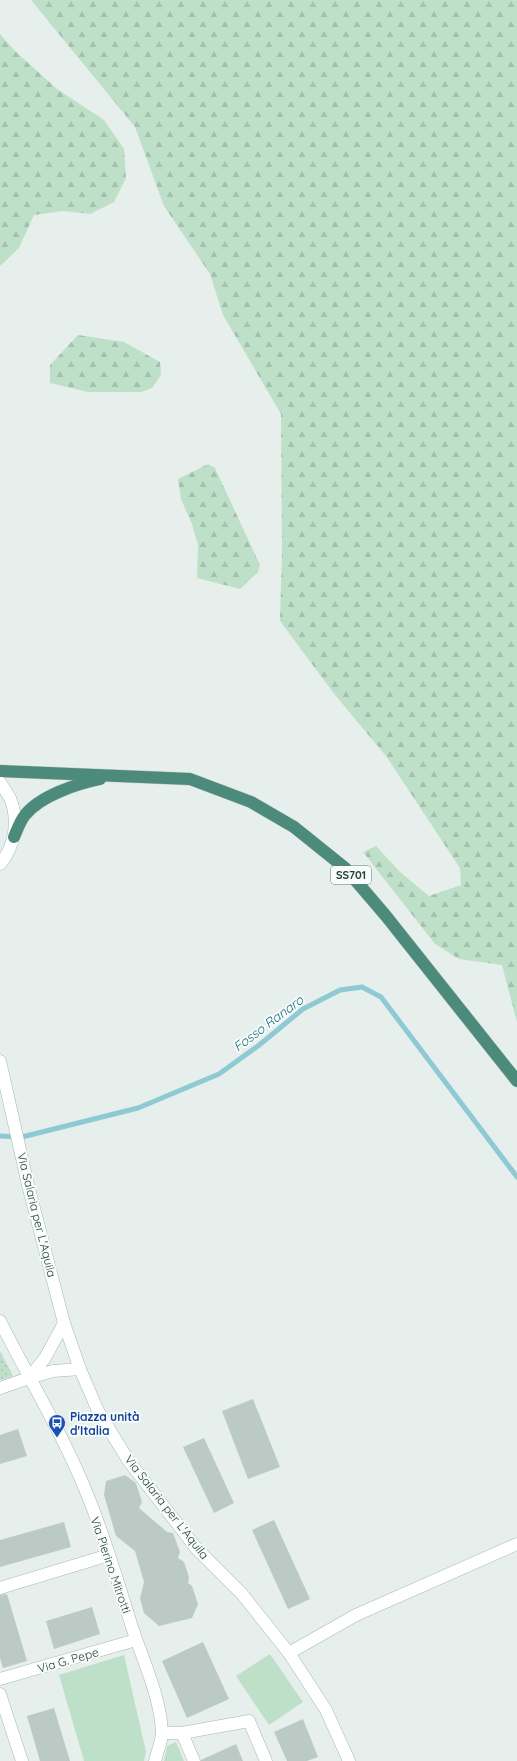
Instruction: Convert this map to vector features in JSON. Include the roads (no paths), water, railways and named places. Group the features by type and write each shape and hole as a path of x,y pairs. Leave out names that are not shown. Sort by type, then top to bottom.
{"highway":[{"name":"SS701","path":"0,771 190,779 251,802 294,827 345,868 386,916 517,1081"},
{"name":"SS701","path":"14,837 25,816 39,801 89,781 114,776"}],"street":[{"path":"0,782 10,799 15,818 14,837 5,858 0,864"},
{"name":"Via Salaria per L'Aquila","path":"0,1061 28,1185 64,1323 80,1369 98,1411 128,1460 196,1548 242,1594 290,1653 326,1710 349,1761"},
{"name":"Via Pierino Mitrotti","path":"0,1321 49,1413 87,1494 109,1555 136,1640 151,1680 162,1733 155,1761"},
{"path":"29,1378 45,1358 64,1323"},
{"path":"0,1388 53,1371 80,1369"},
{"path":"290,1653 356,1615 517,1544"},
{"path":"0,1588 109,1555"},
{"name":"Via G. Pepe","path":"0,1679 136,1640"},
{"path":"0,1694 22,1761"},
{"path":"162,1733 182,1733 249,1721 266,1761"},
{"path":"182,1733 194,1761"}],"waterway":[{"name":"Fosso Ranaro","path":"0,1136 22,1137 138,1108 219,1074 258,1046 303,1009 340,990 362,987 381,997 517,1177"}],"place":[{"name":"Piazza unità d'Italia","path":"57,1438"}]}
